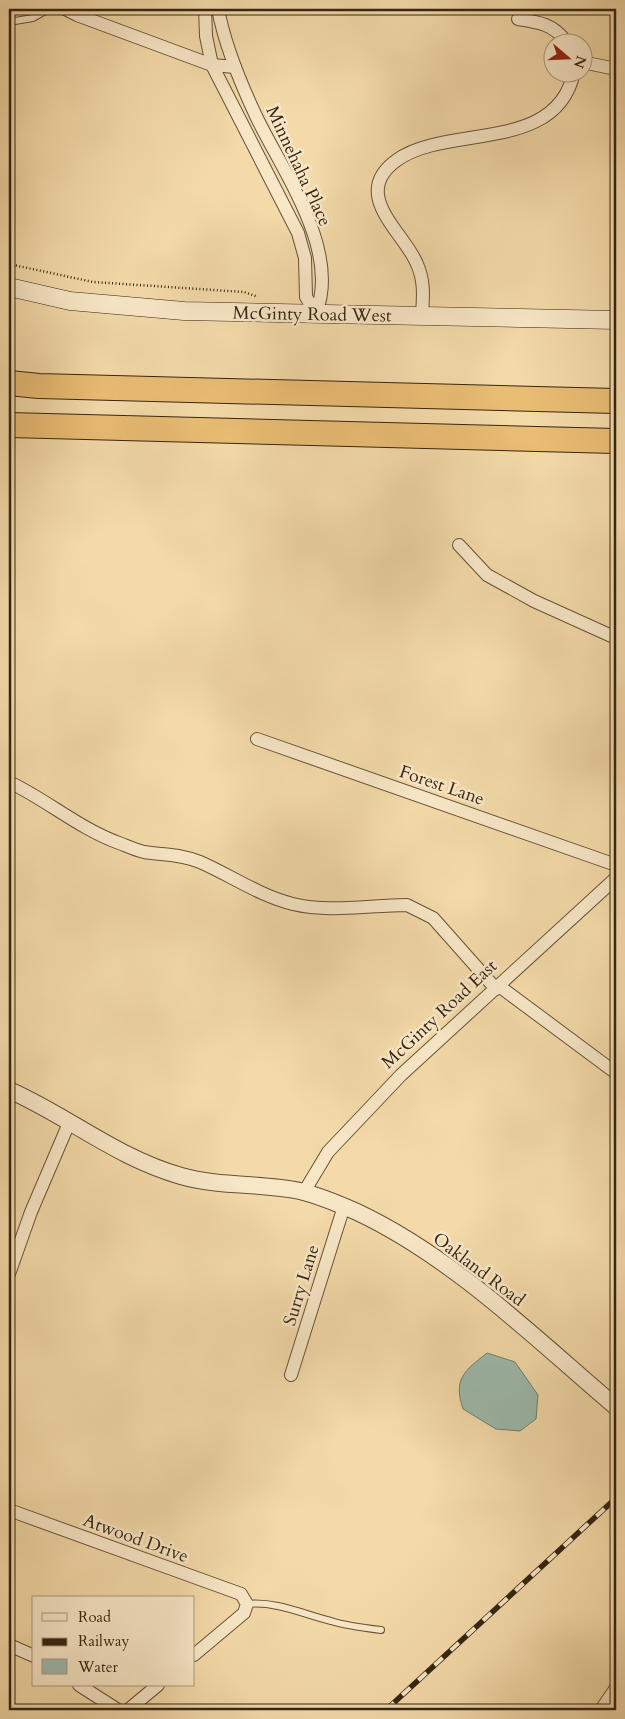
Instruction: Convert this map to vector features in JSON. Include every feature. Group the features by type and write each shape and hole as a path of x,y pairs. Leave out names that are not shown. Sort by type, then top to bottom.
{"highway":[{"path":"9,376 39,386"},
{"path":"9,383 39,386 616,401"},
{"path":"9,425 616,441"}],"main road":[{"name":"McGinty Road West","path":"9,287 70,301 127,308 616,320"}],"street":[{"path":"65,9 212,65 235,67"},
{"name":"Minnehaha Place","path":"205,9 206,36 212,65 298,234 305,258 306,297 316,313"},
{"name":"Minnehaha Place","path":"218,9 222,31 256,116 311,225 321,265 322,298 316,313"},
{"path":"518,19 538,22 552,27 557,32"},
{"path":"592,64 616,69"},
{"path":"422,316 423,281 421,274 416,262 385,216 378,198 379,183 386,170 397,160 423,148 454,140 497,135 520,128 551,110 570,87 571,82"},
{"path":"459,545 487,576 534,601 616,638"},
{"name":"Forest Lane","path":"257,739 616,865"},
{"path":"9,782 116,842 143,852 191,859 274,898 293,904 312,908 407,906 421,910 433,918 498,987 616,1072"},
{"name":"McGinty Road East","path":"302,1192 328,1152 401,1074 616,878"},
{"path":"9,1090 112,1149 147,1165 183,1177 302,1192"},
{"path":"9,1274 31,1212 68,1123"},
{"name":"Oakland Road","path":"302,1192 344,1206 392,1231 468,1283 616,1407"},
{"name":"Surry Lane","path":"291,1374 344,1206"},
{"name":"Atwood Drive","path":"9,1510 240,1594 247,1604"},
{"path":"195,1654 244,1613 247,1604"},
{"path":"9,1645 32,1655"},
{"path":"81,1686 118,1710"},
{"path":"128,1710 157,1686"},
{"path":"601,1710 616,1688"}],"lane":[{"path":"9,22 33,18 49,9"},
{"path":"247,1604 260,1602 332,1622 381,1630"}],"path":[{"path":"9,264 93,282 244,292 261,298"}],"water":[{"path":"487,1353 515,1362 538,1395 536,1419 520,1431 496,1429 463,1409 459,1390 463,1376 472,1365"}],"railway":[{"path":"386,1710 616,1498"}]}
